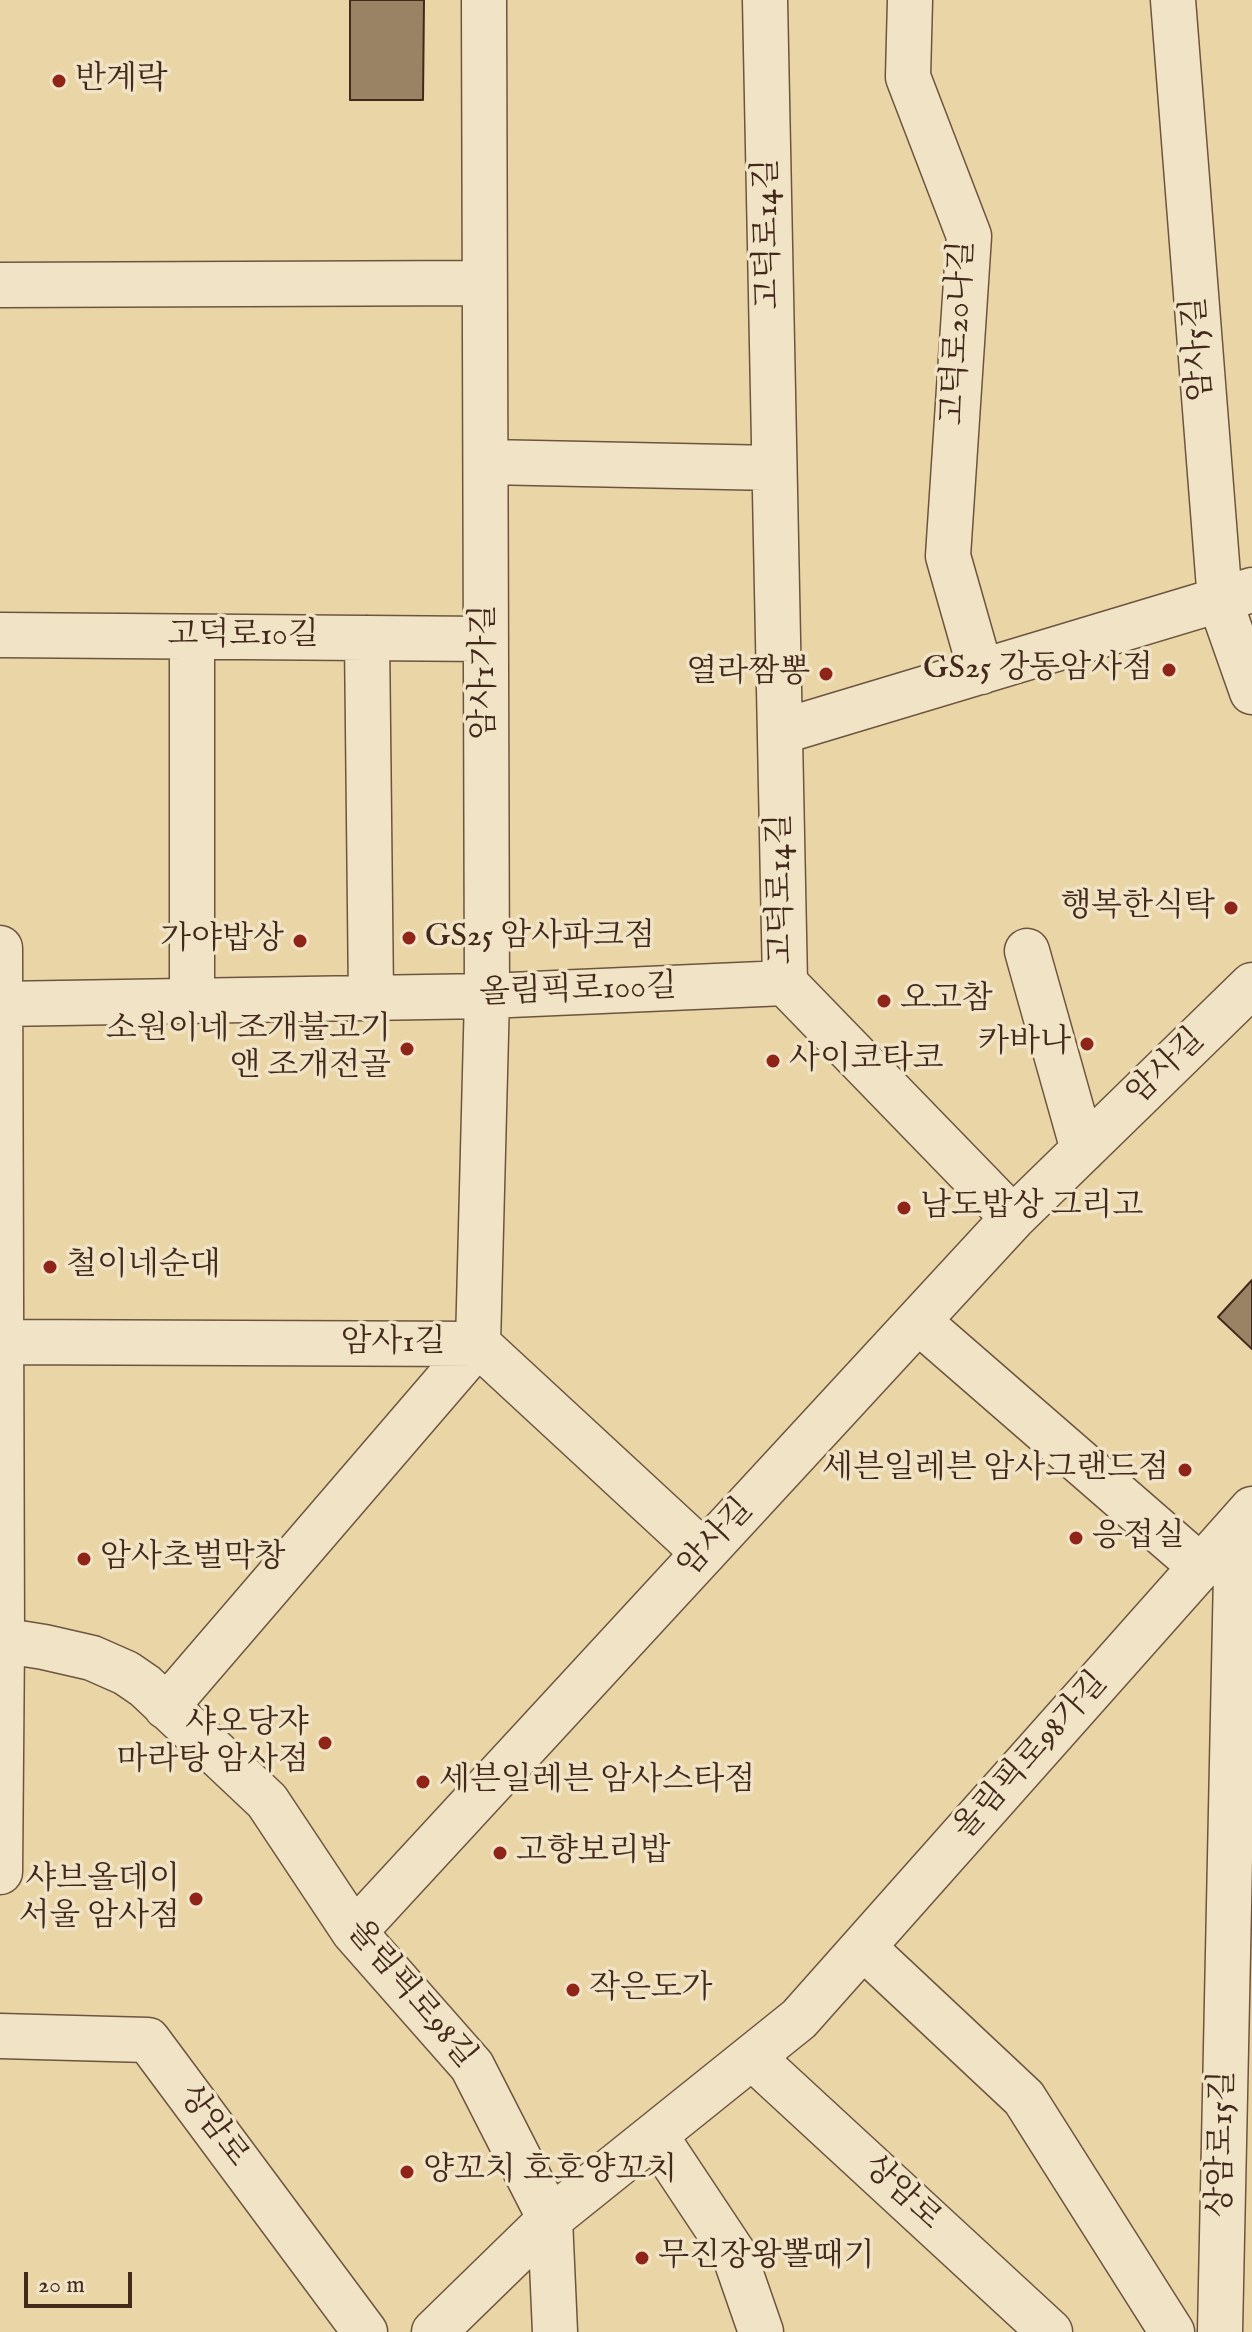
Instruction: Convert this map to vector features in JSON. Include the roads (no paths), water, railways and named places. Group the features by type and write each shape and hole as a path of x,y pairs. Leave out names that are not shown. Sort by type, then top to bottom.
{"street":[{"name":"암사1가길","path":"478,1344 487,996 484,0"},
{"name":"고덕로14길","path":"765,0 785,983 1013,1218"},
{"name":"고덕로20나길","path":"910,0 908,77 969,236 948,556 981,672"},
{"name":"암사5길","path":"1173,0 1236,596 1252,692"},
{"path":"0,285 484,283"},
{"path":"487,462 774,468"},
{"path":"780,732 1236,596"},
{"name":"고덕로10길","path":"0,635 486,639"},
{"path":"192,637 192,1001"},
{"path":"367,638 371,998"},
{"path":"0,948 0,1872"},
{"path":"1027,951 1083,1150"},
{"name":"올림픽로100길","path":"0,1004 487,996 785,983"},
{"name":"암사길","path":"354,1932 1013,1218 1252,985"},
{"path":"918,1321 1201,1567"},
{"name":"암사1길","path":"1,1342 478,1344 704,1553"},
{"path":"166,1707 478,1344"},
{"name":"올림픽로98가길","path":"550,2219 799,2019 1244,1517"},
{"name":"상암로15길","path":"1213,2332 1240,1956 1244,1517"},
{"name":"올림픽로98길","path":"1,1640 92,1658 126,1673 145,1686 267,1801 354,1932 472,2066 550,2219 555,2332"},
{"path":"863,1947 1024,2098 1172,2332"},
{"name":"상암로","path":"0,2036 148,2040 365,2332"},
{"name":"상암로","path":"752,2057 1050,2332"},
{"path":"655,2135 734,2254 761,2332"},
{"path":"434,2332 550,2219"}],"place":[{"name":"반계락","path":"59,81"},
{"name":"GS25 강동암사점","path":"1169,670"},
{"name":"열라짬뽕","path":"826,674"},
{"name":"행복한식탁","path":"1231,908"},
{"name":"GS25 암사파크점","path":"409,938"},
{"name":"가야밥상","path":"300,941"},
{"name":"오고참","path":"884,1001"},
{"name":"카바나","path":"1087,1044"},
{"name":"소원이네 조개불고기 앤 조개전골","path":"407,1049"},
{"name":"사이코타코","path":"773,1061"},
{"name":"남도밥상 그리고","path":"904,1208"},
{"name":"철이네순대","path":"50,1267"},
{"name":"세븐일레븐 암사그랜드점","path":"1185,1470"},
{"name":"응접실","path":"1076,1538"},
{"name":"암사초벌막창","path":"84,1559"},
{"name":"샤오당쟈 마라탕 암사점","path":"325,1743"},
{"name":"세븐일레븐 암사스타점","path":"423,1782"},
{"name":"고향보리밥","path":"500,1853"},
{"name":"샤브올데이 서울 암사점","path":"196,1899"},
{"name":"작은도가","path":"573,1990"},
{"name":"양꼬치 호호양꼬치","path":"407,2172"},
{"name":"무진장왕뽈때기","path":"642,2258"}]}
